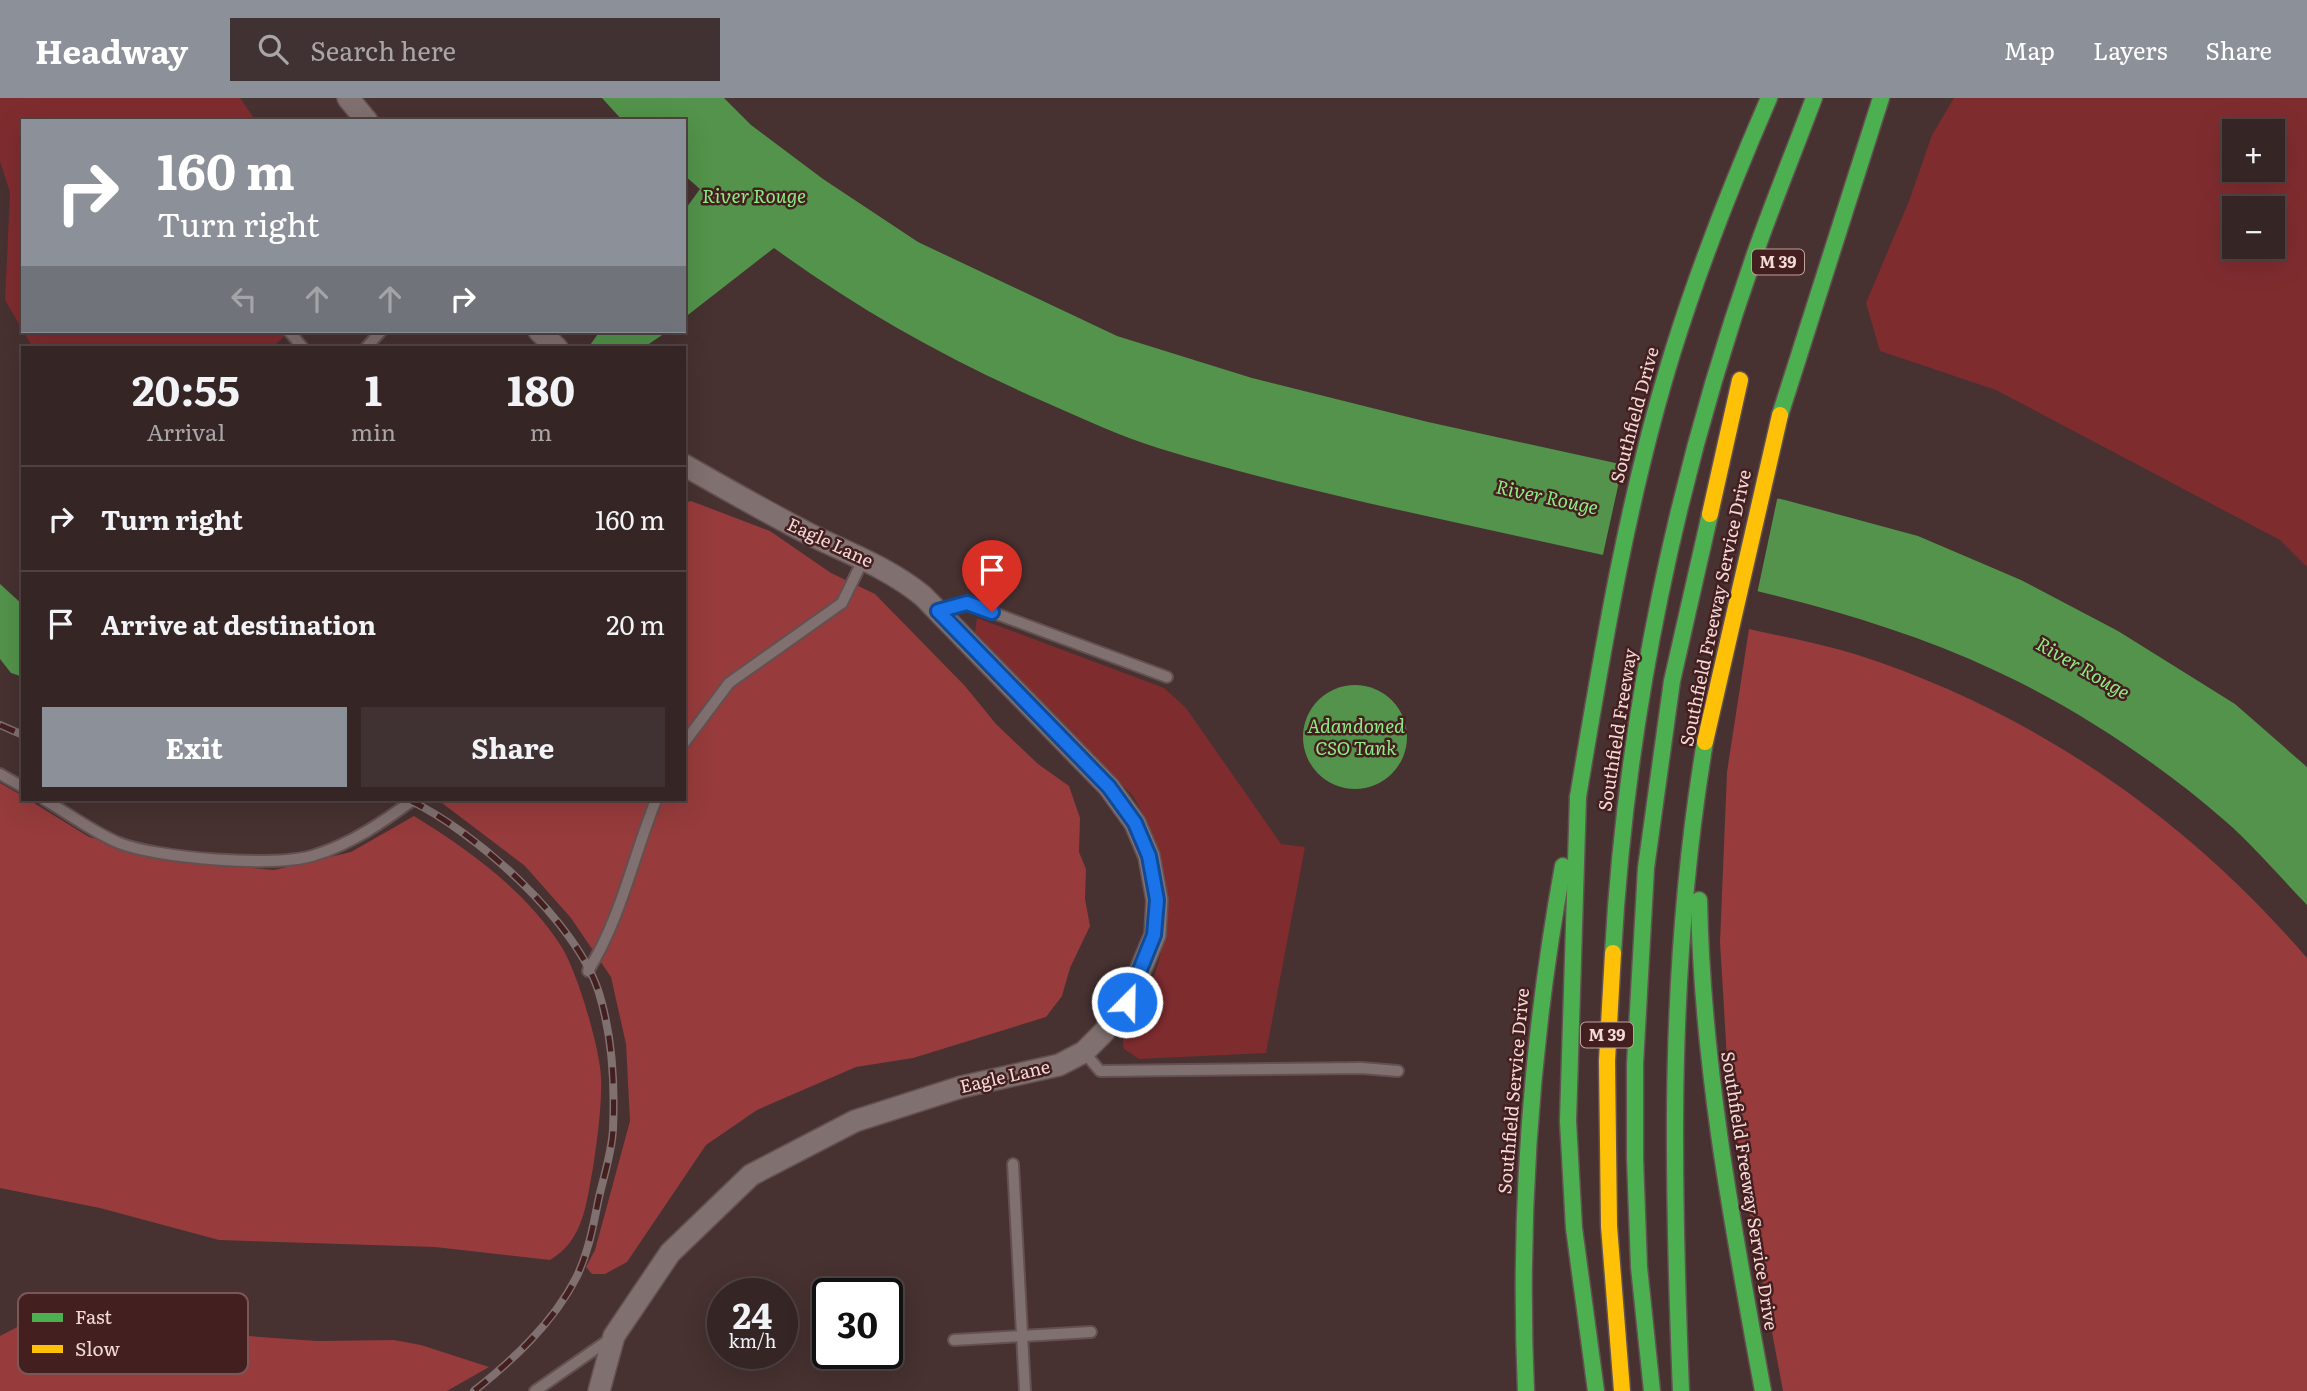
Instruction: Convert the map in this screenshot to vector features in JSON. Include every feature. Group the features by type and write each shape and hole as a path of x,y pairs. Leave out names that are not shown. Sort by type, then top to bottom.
{"main road":[{"name":"Southfield Drive","path":"1578,797 1599,664 1629,515 1654,414 1705,249 1769,98"},
{"name":"Southfield Freeway","path":"1622,1391 1605,1136 1609,970 1629,769 1644,680 1701,423 1781,180 1814,98"},
{"name":"Southfield Freeway Service Drive","path":"1763,1391 1714,1126 1707,1063 1699,937 1705,742 1772,439 1881,98"},
{"name":"M 39","path":"1652,1391 1639,1267 1635,1064 1646,868 1672,681 1727,429 1747,359"},
{"path":"1681,1391 1676,1257 1674,1029 1685,855 1705,742"},
{"name":"Southfield Service Drive","path":"1526,1391 1521,1241 1527,1125 1541,988 1578,797"},
{"path":"1578,797 1568,1121 1574,1228 1596,1391"}],"street":[{"path":"348,98 365,119"},
{"path":"541,333 554,346"},
{"name":"Eagle Lane","path":"599,1391 614,1336 670,1253 751,1175 855,1121 961,1087 1059,1065 1084,1052 1104,1032 1127,1002 1154,935 1157,900 1149,856 1135,823 1109,787 938,611 902,579 764,511 686,466"}],"lane":[{"path":"686,740 729,683 842,603 864,558"},
{"path":"938,611 967,603 1167,677"},
{"path":"0,775 21,786"},
{"path":"47,801 121,844 205,860 313,857 351,841 411,801"},
{"path":"588,971 618,914 635,851 656,801"},
{"path":"1084,1052 1100,1071 1361,1068 1398,1071"},
{"path":"1013,1164 1025,1391"},
{"path":"954,1340 1091,1332"},
{"path":"535,1391 614,1336"}],"shaded area":[{"path":"0,98 240,98 255,119 21,119 21,328 5,300 10,193 0,161"},
{"path":"1954,98 2307,98 2307,567 2280,540 1996,390 1880,351 1866,303 1909,201 1932,135"},
{"path":"24,333 288,333 274,346 32,346"},
{"path":"691,501 770,531 831,573 875,594 965,686 996,724 1038,764 1069,786 1080,818 1079,852 1086,869 1085,899 1090,926 1070,968 1062,996 1046,1017 913,1058 856,1067 757,1110 706,1145 627,1262 605,1274 592,1274 586,1267 595,1250 630,1121 626,1044 611,977 571,918 525,866 439,801 686,801 686,502"},
{"path":"977,618 1164,688 1186,708 1281,844 1305,847 1266,1053 1139,1059 1124,1049 1126,1028 1145,997 1162,946 1165,895 1155,844 1133,796 975,632"},
{"path":"1749,629 1858,655 1923,679 1986,707 2046,739 2104,775 2159,816 2211,860 2260,907 2307,958 2307,1391 1783,1391 1730,1109 1720,942 1727,772"},
{"path":"0,783 21,795 21,801 31,801 89,837 167,860 274,870 351,852 414,816 475,857 531,907 567,957 590,1022 601,1077 595,1158 585,1208 577,1232 561,1252 550,1260 435,1247 219,1240 100,1208 0,1188"},
{"path":"18,1327 18,1374 248,1374 248,1336 317,1341 394,1340 421,1345 489,1367 447,1391 0,1391 0,1336"}],"water":[{"name":"River Rouge","path":"602,98 724,98 751,125 823,179 918,242 1117,336 1252,378 1428,422 1785,500 1918,536 2021,580 2118,631 2235,704 2307,767 2307,905 2224,820 2144,757 2026,685 1951,651 1905,634 1765,593 1272,480 1144,443 1011,387 940,352 872,313 774,248 686,316 686,208 700,189 686,177 686,119 621,119"},
{"path":"599,333 665,333 646,346 589,346"},
{"path":"0,584 21,603 21,676 11,673 0,659"},
{"name":"Adandoned CSO Tank","path":"1355,685 1375,689 1392,700 1403,717 1407,737 1403,757 1392,774 1375,785 1355,789 1335,785 1318,774 1307,757 1303,737 1307,717 1318,700 1335,689"}],"pier":[{"path":"1624,459 1778,495 1757,594 1602,559"}],"railway":[{"path":"0,725 21,734"},
{"path":"411,801 435,814 492,856 547,909 569,937 587,966 599,993 612,1060 614,1112 611,1147 590,1240 580,1269 567,1295 544,1325 503,1367 474,1391"}],"traffic: fast":[{"path":"1578,797 1618,572 1657,406 1683,319 1706,255 1769,98"},
{"path":"1613,953 1620,864 1643,686 1679,509 1728,336 1763,232 1814,98"},
{"path":"1780,415 1881,98"},
{"path":"1652,1391 1639,1267 1635,1158 1635,1064 1646,868 1672,681 1710,514"},
{"path":"1681,1391 1676,1227 1676,1066 1684,905 1705,742"},
{"path":"1578,797 1568,1121 1574,1228 1596,1391"},
{"path":"1526,1391 1524,1259 1530,1128 1543,997 1563,866"},
{"path":"1699,900 1706,1024 1721,1147 1763,1391"}],"traffic: slow":[{"path":"1710,514 1740,380"},
{"path":"1705,742 1780,415"},
{"path":"1613,953 1607,1061 1609,1226 1622,1391"}],"route":[{"path":"992,612 967,603 955,604 938,611 1109,787 1135,823 1149,856 1157,900 1154,935 1127,1002"}]}
